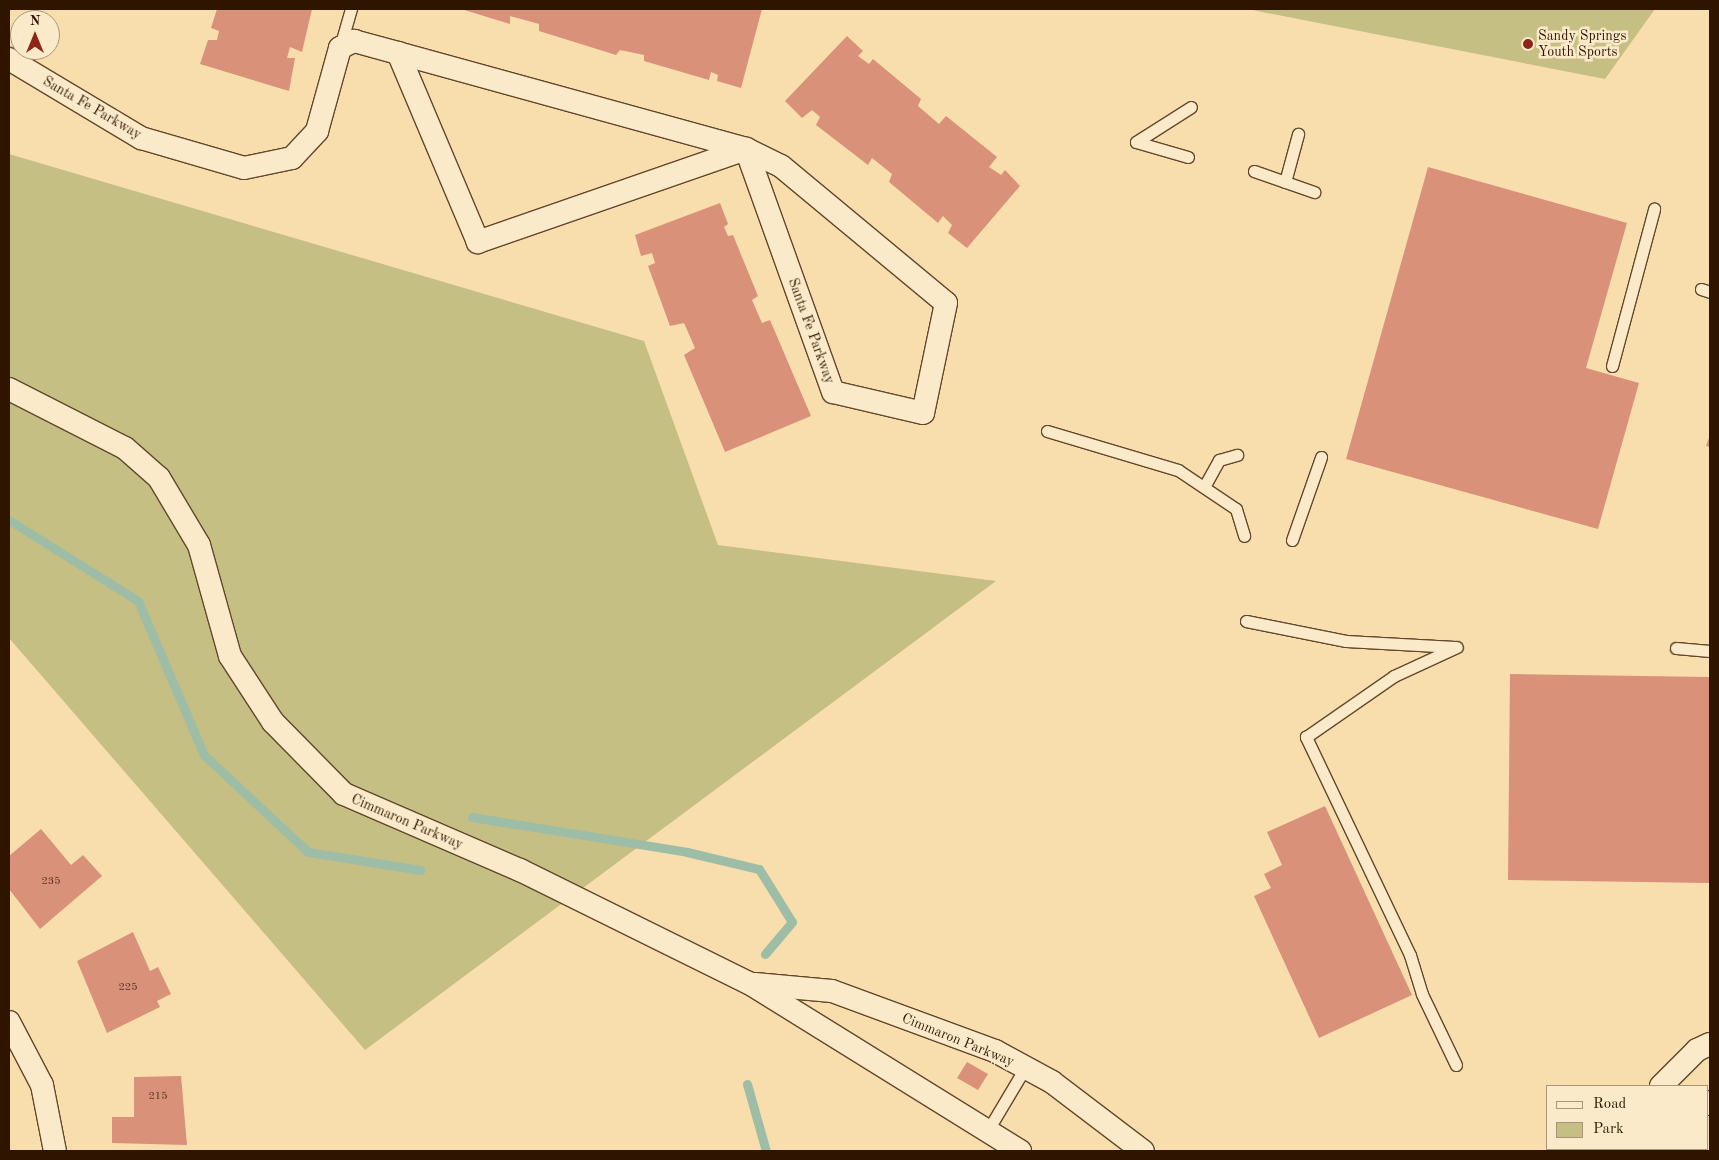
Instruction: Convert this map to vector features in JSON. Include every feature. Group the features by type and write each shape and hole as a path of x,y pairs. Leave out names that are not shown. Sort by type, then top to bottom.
{"street":[{"name":"Santa Fe Parkway","path":"9,58 141,138 244,168 292,158 317,131 340,48 354,41 746,149 781,166 946,303 923,413 833,392 746,149"},
{"path":"398,53 478,242 746,149"},
{"name":"Cimmaron Parkway","path":"9,389 125,448 159,478 199,545 230,656 273,722 344,794 520,870 749,983 1020,1151"},
{"name":"Cimmaron Parkway","path":"749,983 832,991 994,1051 1052,1082 1143,1151"},
{"path":"9,1022 42,1085 55,1151"},
{"path":"1662,1085 1697,1050 1710,1044"}],"lane":[{"path":"340,48 352,9"},
{"path":"1188,157 1136,142 1190,107"},
{"path":"1285,182 1298,134"},
{"path":"1254,170 1314,192"},
{"path":"1612,366 1654,209"},
{"path":"1047,431 1178,470 1236,509 1244,536"},
{"path":"1204,487 1219,460 1237,456"},
{"path":"1292,540 1321,457"},
{"path":"1246,621 1346,641 1456,648 1394,676 1306,737 1410,955 1422,994 1456,1065"},
{"path":"1676,648 1710,651"},
{"path":"988,1130 1026,1068"}],"green space":[{"name":"Sandy Springs Youth Sports","path":"1247,9 1655,9 1605,79"},
{"path":"9,154 644,341 718,545 996,581 365,1050 9,638"}],"building":[{"path":"217,9 312,9 302,52 290,47 287,58 295,58 289,91 200,64 208,40 217,40 219,31 211,28"},
{"path":"461,9 762,9 741,88 717,81 718,75 711,72 709,80 644,61 644,55 620,50 616,55 539,31 539,24 510,16 510,24"},
{"path":"847,36 863,51 858,56 869,64 873,59 921,99 918,106 939,124 946,116 997,157 989,167 1001,175 1005,170 1020,186 967,248 948,233 952,225 943,216 938,223 889,182 892,174 872,158 868,165 816,125 820,117 812,110 802,118 785,101"},
{"path":"1428,167 1627,223 1586,368 1639,383 1598,529 1346,459"},
{"path":"720,203 728,224 724,227 728,236 733,235 758,296 752,300 762,323 770,320 811,416 725,452 684,355 695,348 684,323 670,326 648,266 655,263 652,253 641,256 635,235"},
{"path":"1710,435 1710,447 1706,446"},
{"path":"1510,674 1710,677 1709,883 1508,880"},
{"path":"1325,806 1412,995 1319,1038 1254,896 1271,888 1264,874 1282,865 1267,832"},
{"path":"41,829 71,865 83,855 102,876 40,929 9,889 9,856"},
{"path":"133,932 150,971 158,967 171,994 157,1001 160,1007 107,1033 77,961"},
{"path":"967,1062 988,1074 978,1090 957,1078"},
{"path":"181,1076 187,1145 112,1143 112,1117 134,1117 134,1077"}],"waterway":[{"path":"9,520 138,601 204,755 308,852 421,870"},
{"path":"472,817 687,852 759,869 792,922 765,954"},
{"path":"747,1084 766,1151"}],"place":[{"name":"Sandy Springs Youth Sports","path":"1528,44"}]}
